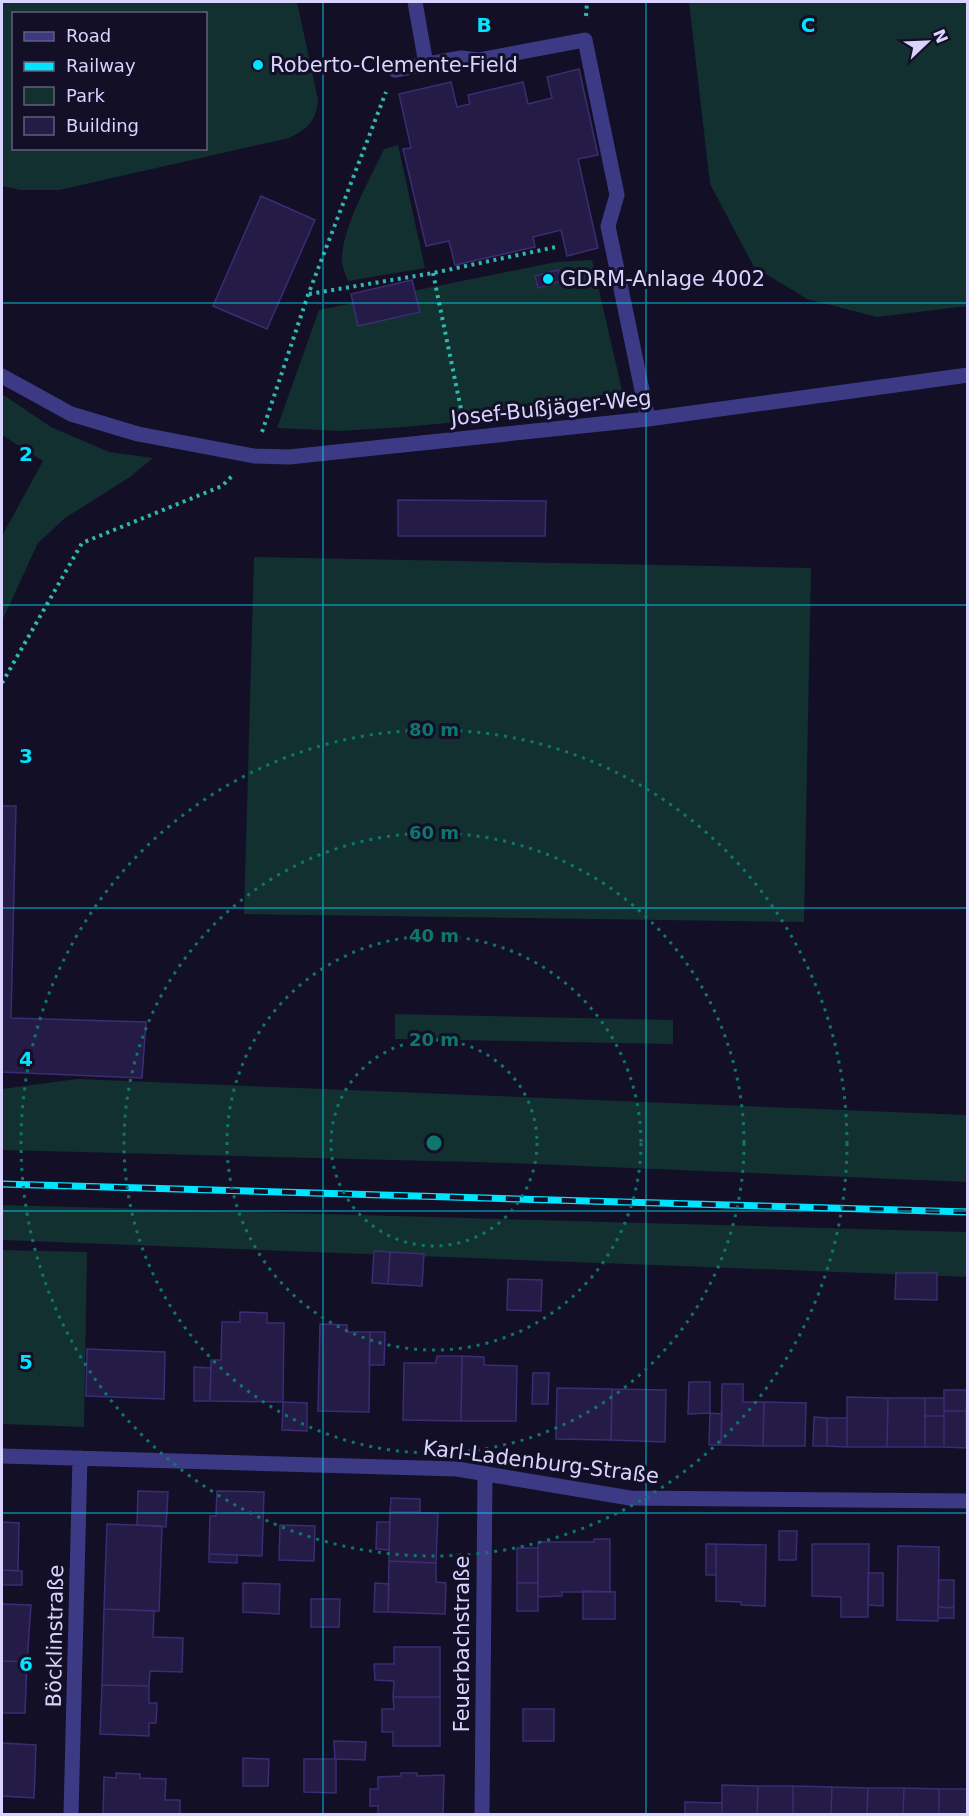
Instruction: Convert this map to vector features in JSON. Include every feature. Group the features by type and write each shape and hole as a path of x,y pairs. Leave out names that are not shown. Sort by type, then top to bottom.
{"street":[{"path":"415,2 426,64"},
{"path":"395,70 461,58 478,60 585,40 617,195 608,226 648,419"},
{"name":"Josef-Bußjäger-Weg","path":"2,376 71,414 138,434 254,456 289,457 648,419 968,375"},
{"name":"Karl-Ladenburg-Straße","path":"2,1456 457,1469 630,1498 968,1501"},
{"name":"Böcklinstraße","path":"71,1815 80,1458"},
{"name":"Feuerbachstraße","path":"482,1815 485,1474"}],"path":[{"path":"2,683 82,543 222,486 254,456 308,295 395,70"},
{"path":"308,295 433,273 556,247"},
{"path":"433,273 467,439"}],"green space":[{"name":"Roberto-Clemente-Field","path":"2,2 297,2 318,100 313,119 301,131 289,138 59,190 20,190 2,186"},
{"path":"689,2 967,2 967,306 877,317 807,299 754,267 710,184"},
{"path":"398,145 425,268 348,281 342,263 351,221 384,149"},
{"path":"592,260 622,390 521,416 340,431 277,428 319,310 556,262"},
{"path":"2,394 51,427 109,452 153,458 130,477 65,518 38,543 2,621 2,536 43,461 2,435"},
{"path":"254,557 811,568 804,922 244,914"},
{"path":"395,1014 673,1020 673,1044 395,1039"},
{"path":"77,1079 967,1115 967,1182 510,1163 2,1150 2,1089"},
{"path":"2,1205 967,1232 968,1277 2,1240"},
{"path":"2,1250 87,1252 84,1427 2,1424"}],"building":[{"path":"579,69 598,155 578,159 598,248 567,256 561,230 533,237 535,247 455,265 449,241 426,246 403,149 411,148 399,94 451,82 457,107 470,104 468,95 523,82 528,104 552,98 547,77"},
{"path":"261,196 315,220 267,329 213,306"},
{"name":"GDRM-Anlage 4002","path":"558,270 561,281 538,288 535,276"},
{"path":"412,280 420,312 358,326 351,294"},
{"path":"398,500 546,501 545,536 398,536"},
{"path":"2,806 16,806 11,1018 146,1022 142,1078 2,1072"},
{"path":"374,1251 390,1252 388,1284 372,1283"},
{"path":"390,1252 424,1254 422,1286 388,1284"},
{"path":"896,1273 937,1273 937,1300 895,1299"},
{"path":"508,1279 542,1280 541,1311 507,1310"},
{"path":"240,1312 267,1313 267,1323 284,1323 283,1402 210,1401 211,1360 221,1360 222,1322 240,1322"},
{"path":"320,1324 347,1325 347,1332 370,1332 369,1412 318,1411"},
{"path":"370,1332 385,1332 384,1365 369,1365"},
{"path":"87,1349 165,1352 164,1399 86,1396"},
{"path":"437,1356 462,1356 461,1421 403,1420 404,1363 436,1363"},
{"path":"462,1356 484,1357 484,1365 517,1366 516,1421 461,1421"},
{"path":"194,1367 211,1368 210,1401 194,1401"},
{"path":"533,1373 549,1373 548,1404 532,1404"},
{"path":"689,1382 710,1382 710,1413 688,1414"},
{"path":"722,1384 743,1384 743,1402 764,1402 763,1446 721,1445"},
{"path":"557,1388 612,1389 611,1440 556,1439"},
{"path":"612,1389 666,1390 665,1442 611,1440"},
{"path":"944,1390 967,1390 966,1411 944,1411"},
{"path":"847,1397 888,1398 887,1447 847,1447"},
{"path":"888,1398 925,1398 925,1447 887,1447"},
{"path":"925,1398 944,1398 944,1416 925,1416"},
{"path":"283,1402 307,1403 307,1431 282,1430"},
{"path":"764,1402 806,1403 805,1446 763,1446"},
{"path":"944,1411 966,1411 966,1448 944,1447"},
{"path":"710,1413 722,1414 721,1445 709,1445"},
{"path":"925,1416 944,1416 944,1447 925,1447"},
{"path":"814,1417 827,1418 827,1446 813,1446"},
{"path":"827,1418 847,1418 847,1447 827,1446"},
{"path":"138,1491 168,1492 166,1527 137,1525"},
{"path":"217,1491 264,1492 262,1556 209,1554 210,1516 216,1516"},
{"path":"391,1498 420,1499 420,1512 390,1512"},
{"path":"390,1512 438,1513 436,1563 389,1561"},
{"path":"2,1522 19,1523 18,1571 2,1570"},
{"path":"377,1522 390,1522 389,1550 376,1549"},
{"path":"107,1524 162,1526 159,1611 104,1609"},
{"path":"280,1525 315,1526 314,1561 279,1560"},
{"path":"779,1531 797,1531 796,1560 779,1560"},
{"path":"594,1539 610,1539 610,1592 562,1592 562,1596 538,1597 538,1542 594,1542"},
{"path":"706,1544 716,1544 716,1575 706,1575"},
{"path":"716,1544 766,1545 765,1606 716,1601"},
{"path":"812,1544 869,1544 868,1617 841,1617 841,1597 812,1596"},
{"path":"898,1546 939,1547 938,1621 897,1620"},
{"path":"517,1548 538,1548 538,1583 517,1583"},
{"path":"209,1554 237,1555 237,1563 209,1562"},
{"path":"389,1561 436,1563 436,1582 446,1583 445,1614 388,1612"},
{"path":"2,1570 22,1571 22,1585 2,1585"},
{"path":"868,1573 883,1573 883,1606 868,1605"},
{"path":"939,1580 954,1580 954,1608 938,1607"},
{"path":"243,1583 280,1584 279,1614 243,1612"},
{"path":"375,1583 389,1584 388,1612 374,1612"},
{"path":"517,1583 538,1583 538,1611 517,1611"},
{"path":"583,1591 615,1592 615,1619 583,1619"},
{"path":"311,1599 340,1599 339,1627 311,1627"},
{"path":"2,1604 31,1605 27,1662 2,1661"},
{"path":"938,1607 954,1608 954,1618 938,1618"},
{"path":"104,1609 154,1611 153,1637 183,1638 182,1672 150,1671 149,1686 102,1685"},
{"path":"394,1647 440,1647 440,1697 393,1697 394,1681 375,1680 374,1664 394,1664"},
{"path":"2,1661 27,1662 25,1713 2,1713"},
{"path":"102,1685 149,1686 149,1703 157,1703 156,1723 149,1723 149,1736 100,1734"},
{"path":"393,1697 440,1697 440,1746 393,1746 393,1732 382,1732 382,1709 394,1709"},
{"path":"523,1709 554,1709 554,1741 523,1741"},
{"path":"334,1741 366,1742 365,1760 335,1759"},
{"path":"2,1743 36,1745 34,1798 2,1796"},
{"path":"243,1758 269,1759 268,1786 243,1786"},
{"path":"304,1759 336,1759 336,1793 304,1792"},
{"path":"116,1773 140,1774 140,1778 166,1779 165,1800 180,1800 180,1814 103,1814 104,1777 116,1778"},
{"path":"401,1773 417,1773 417,1776 444,1775 443,1814 378,1814 378,1806 370,1806 370,1789 378,1789 378,1777 401,1776"},
{"path":"722,1785 758,1786 757,1814 722,1814"},
{"path":"758,1786 793,1786 793,1814 757,1814"},
{"path":"793,1786 832,1787 831,1814 793,1814"},
{"path":"832,1787 868,1788 867,1814 831,1814"},
{"path":"868,1788 904,1788 903,1814 867,1814"},
{"path":"904,1788 939,1789 939,1814 903,1814"},
{"path":"939,1789 968,1789 968,1814 939,1814"},
{"path":"685,1802 722,1803 722,1814 685,1814"}],"railway":[{"path":"2,1184 968,1212"}],"place":[{"name":"Roberto-Clemente-Field","path":"258,65"},
{"name":"GDRM-Anlage 4002","path":"548,279"}]}
